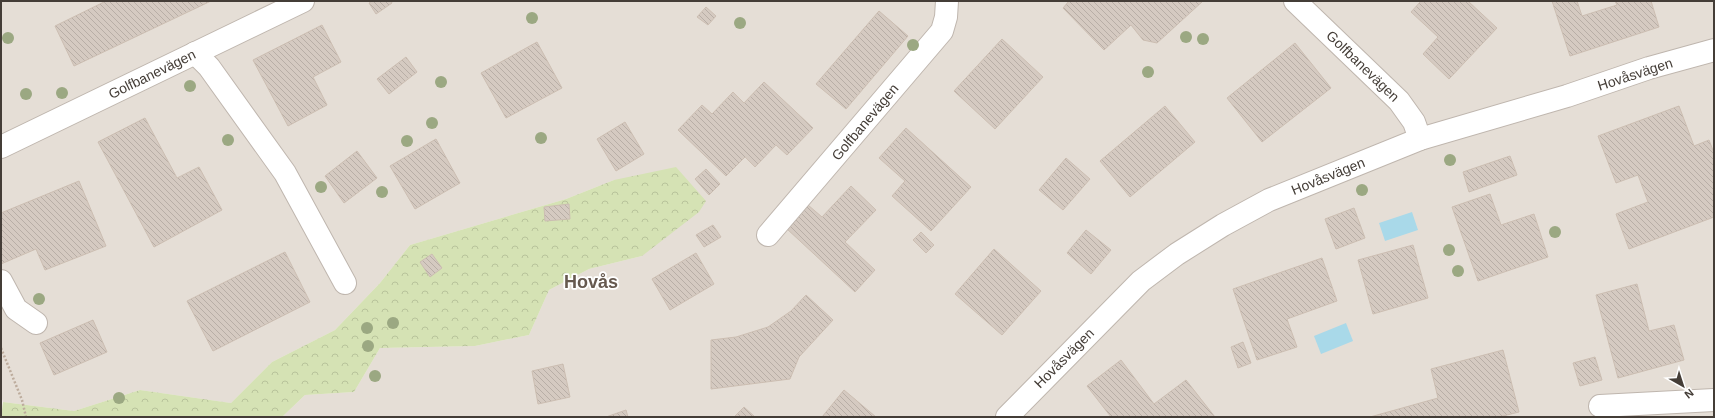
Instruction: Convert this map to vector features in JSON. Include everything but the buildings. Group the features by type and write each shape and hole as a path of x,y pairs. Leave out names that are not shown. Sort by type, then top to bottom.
{"street":[{"name":"Golfbanevägen","path":"1,147 303,1"},
{"name":"Golfbanevägen","path":"768,235 942,32 946,17 947,1"},
{"name":"Golfbanevägen","path":"1295,1 1399,101 1414,122 1420,139"},
{"name":"Hovåsvägen","path":"1007,417 1141,281 1177,254 1223,225 1269,200 1420,139 1567,96 1649,68 1714,50"},
{"path":"195,52 209,67 285,173 345,283"},
{"path":"1,281 16,309 36,323"},
{"path":"1600,406 1714,400"}],"path":[{"path":"1,348 22,400 26,417"}],"shaded area":[{"path":"1,1 1714,1 1714,417 282,417 305,395 354,392 380,348 475,346 529,335 549,290 589,269 642,256 614,180 566,199 410,245 380,283 335,330 272,362 231,403 140,390 74,411 3,402 1,395"}],"green space":[{"path":"676,167 706,201 699,212 642,256 589,269 549,290 529,335 475,346 380,348 354,392 305,395 282,417 1,417 3,402 74,411 140,390 231,403 272,362 335,330 380,283 410,245 566,199 614,180"}],"water":[{"path":"1412,212 1418,230 1385,241 1379,223"},
{"path":"1346,323 1353,341 1321,354 1314,336"}],"district":[{"name":"Hovås","path":"591,282"}]}
